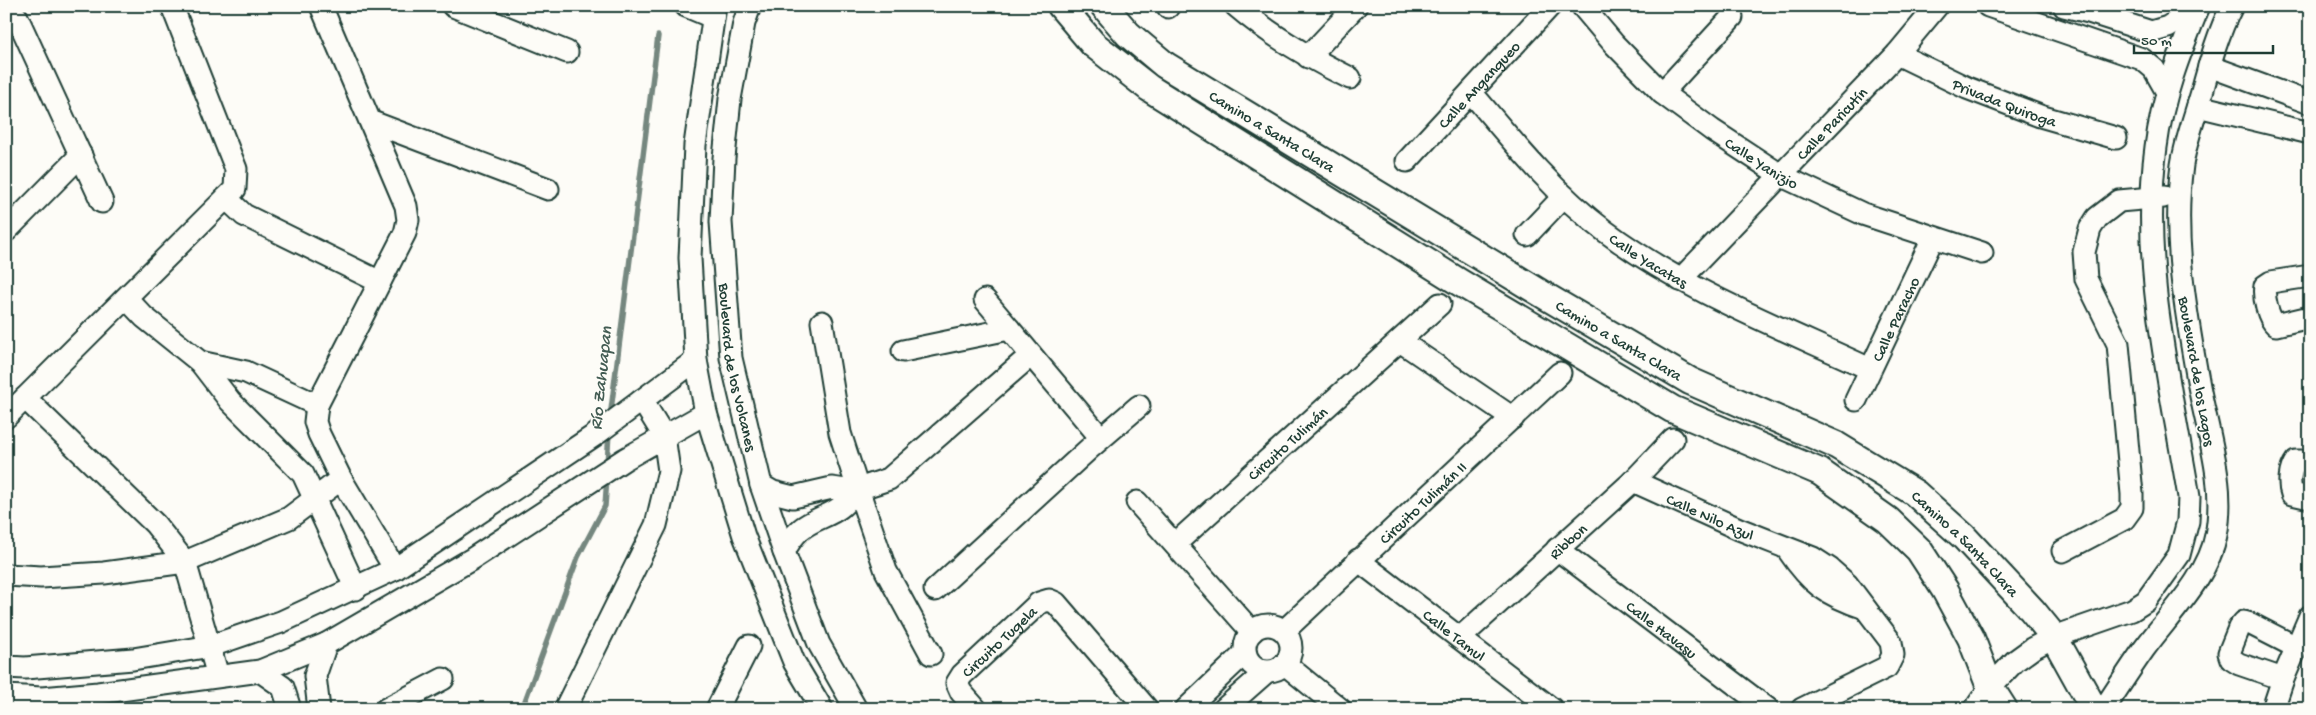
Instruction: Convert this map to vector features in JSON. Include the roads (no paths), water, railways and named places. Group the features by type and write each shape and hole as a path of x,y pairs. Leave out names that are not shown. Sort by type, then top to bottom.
{"main road":[{"name":"Camino a Santa Clara","path":"1061,6 1093,44 1149,88 1451,276 1672,409 1820,472 1888,520 1919,550 1945,590 1972,638 1990,687 2004,709"},
{"name":"Camino a Santa Clara","path":"1104,6 1128,34 1165,66 1548,297 1690,381 1836,445 1915,493 1964,537 2032,610 2054,637 2094,709"}],"street":[{"path":"6,417 235,189 236,169 172,6"},
{"path":"321,6 372,122 406,206 408,220 405,233 317,405 315,422 341,479 395,569"},
{"path":"453,6 567,52"},
{"path":"686,6 714,12 695,145 690,258 696,360 706,413 744,536 794,662 822,709"},
{"name":"Boulevard de los Volcanes","path":"750,6 744,23 730,99 724,158 721,222 731,358 761,485 784,552 820,644 856,709"},
{"path":"1236,6 1256,24 1308,57 1350,78"},
{"path":"1308,57 1356,6"},
{"name":"Calle Angangueo","path":"1407,162 1550,6"},
{"name":"Calle Yanizio","path":"1582,6 1614,44 1662,93 1712,130 1782,176 1863,214 1982,253"},
{"name":"Calle Paricutín","path":"1680,280 1782,176 1896,54 1937,6"},
{"path":"1988,6 2142,59 2154,69 2167,92"},
{"path":"2050,28 2058,6"},
{"path":"2064,6 2151,32 2168,27 2199,6"},
{"name":"Boulevard de los Lagos","path":"1975,709 1990,687 2014,662 2033,648 2054,637 2132,610 2146,601 2179,555 2188,521 2189,497 2154,282 2152,197 2156,146 2167,92 2182,46 2199,6"},
{"name":"Boulevard de los Lagos","path":"2104,709 2202,571 2216,535 2218,506 2216,473 2185,300 2179,197 2182,164 2209,66 2232,6"},
{"path":"1662,93 1732,17"},
{"path":"16,18 102,202"},
{"path":"2142,59 2151,32"},
{"name":"Privada Quiroga","path":"1896,54 1967,88 2031,113 2116,138"},
{"path":"2209,66 2310,103"},
{"name":"Calle Yacatas","path":"1471,92 1530,161 1564,196 1605,230 1680,280 1870,369"},
{"path":"2198,106 2310,133"},
{"path":"372,122 548,189"},
{"path":"6,231 81,155"},
{"path":"1528,235 1564,196"},
{"path":"2062,550 2124,519 2132,508 2118,344 2086,279 2084,252 2090,229 2097,218 2119,202 2152,197 2179,197"},
{"path":"226,198 244,216 380,282"},
{"name":"Calle Paracho","path":"1856,400 1933,238"},
{"path":"2310,276 2271,282 2265,286 2264,292 2271,321 2276,325 2310,317"},
{"path":"126,298 144,317 200,362 230,401 303,474 356,589"},
{"path":"985,300 1101,438"},
{"name":"Circuito Tulimán","path":"1175,544 1440,304"},
{"path":"822,322 840,432 855,490 886,571 931,654"},
{"path":"904,351 1009,329"},
{"path":"1400,341 1513,418"},
{"path":"761,485 773,492 793,498 832,488 855,490 889,479 1031,355"},
{"path":"6,667 25,668 133,659 211,646 281,622 356,589 395,569 595,435 696,360"},
{"path":"200,362 246,372 317,405"},
{"name":"Circuito Tulimán II","path":"1284,631 1560,373"},
{"path":"25,398 156,524 185,562 211,646 218,676"},
{"path":"565,709 656,525 669,471 664,436 642,400"},
{"path":"935,590 1101,438 1139,406"},
{"path":"6,696 71,702 218,676 260,671 326,644 472,559 625,459 706,413"},
{"path":"2180,440 2208,432"},
{"name":"Ribbon","path":"1460,638 1633,481 1673,439"},
{"path":"2310,461 2296,461 2292,467 2290,488 2292,494 2310,498"},
{"path":"7,574 41,578 104,573 185,562 289,518 341,479"},
{"name":"Calle Nilo Azul","path":"1633,481 1788,550 1812,558 1830,569 1847,584 1891,642 1894,656 1887,667 1802,709"},
{"path":"784,552 801,529 843,507 855,490"},
{"path":"793,498 801,529"},
{"path":"1137,502 1252,632"},
{"path":"2189,508 2218,506"},
{"name":"Calle Havasu","path":"1557,549 1768,709"},
{"path":"2179,555 2202,571"},
{"name":"Calle Tamul","path":"1358,560 1552,709"},
{"name":"Circuito Tugela","path":"976,709 960,692 958,683 962,675 1040,603 1049,600 1056,603 1146,709"},
{"path":"2146,601 2162,625"},
{"path":"2273,709 2283,679 2310,616"},
{"path":"2283,679 2239,664 2231,659 2229,653 2239,628 2244,622 2250,624 2296,647"},
{"path":"1224,709 1275,668 1290,658 1291,644 1284,631 1271,625 1256,628 1246,639 1245,653 1252,666 1275,668 1340,709"},
{"path":"319,709 315,676 326,644"},
{"path":"716,709 749,646"},
{"path":"1186,709 1245,653"},
{"path":"260,671 283,687 290,709"},
{"path":"283,687 315,676"},
{"path":"398,706 443,679"}],"waterway":[{"name":"Río Zahuapan","path":"610,418 658,36"},
{"name":"Río Zahuapan","path":"607,465 609,432"},
{"name":"Río Zahuapan","path":"522,709 578,557 605,506 607,477"}]}
